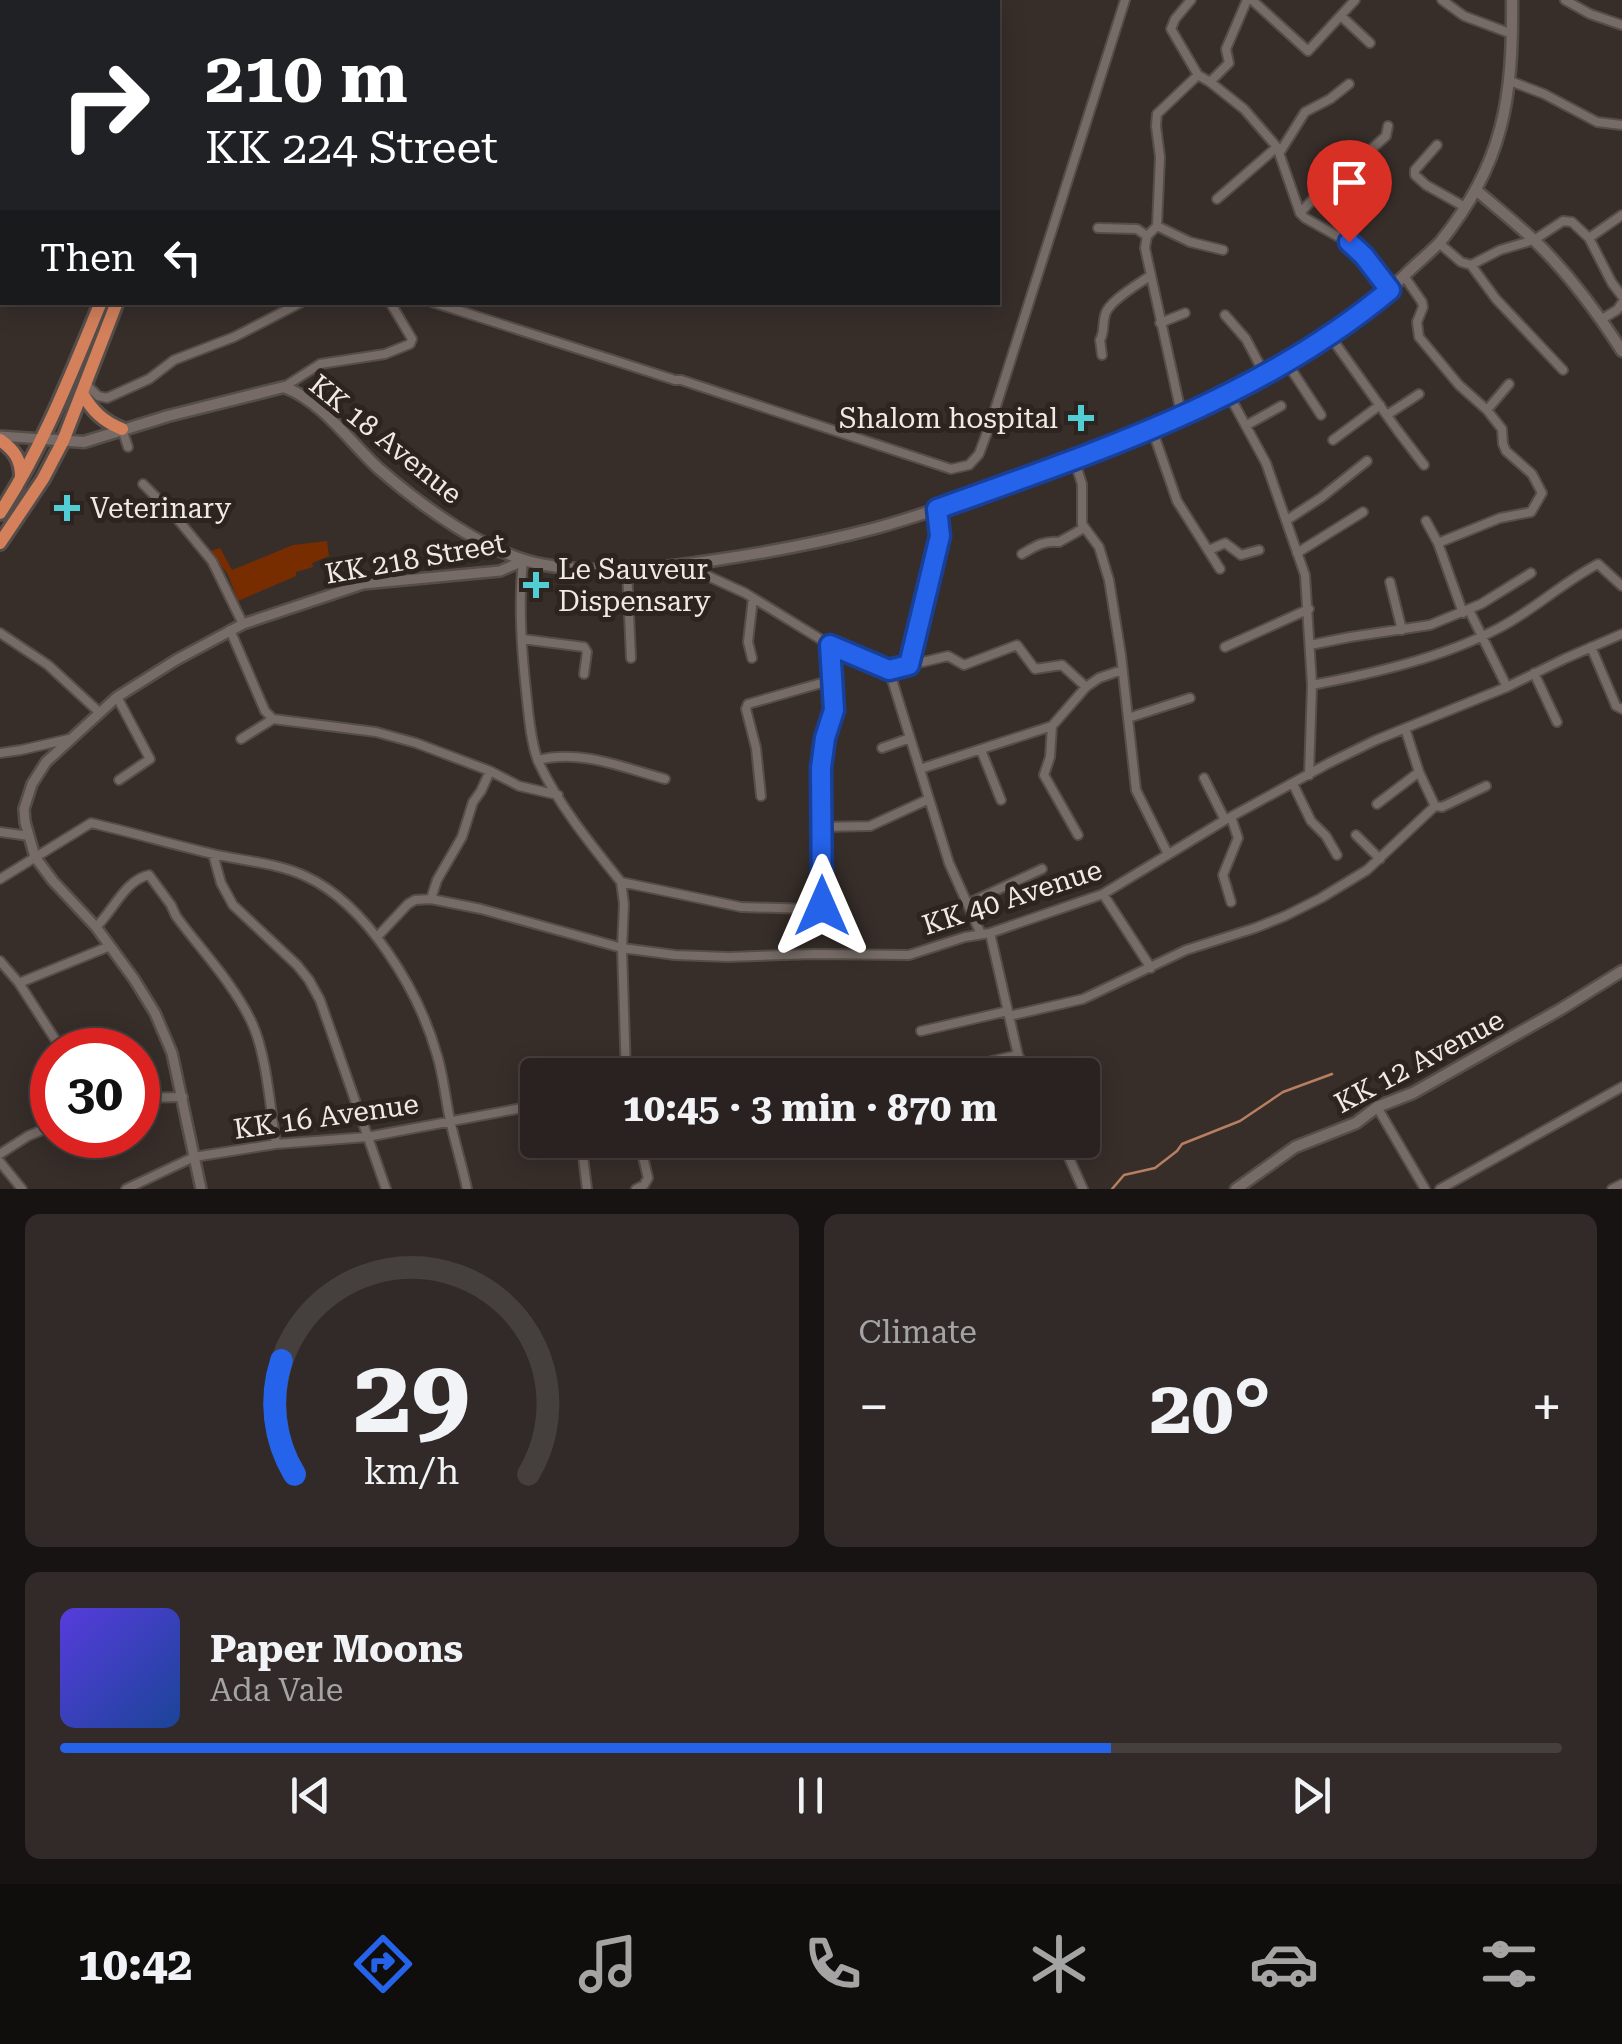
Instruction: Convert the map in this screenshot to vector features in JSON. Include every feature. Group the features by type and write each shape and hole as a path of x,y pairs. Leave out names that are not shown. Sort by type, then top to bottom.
{"highway":[{"path":"0,512 58,406 100,305"},
{"path":"0,542 63,441 116,305"},
{"path":"84,388 102,421 122,430"},
{"path":"0,438 17,456 21,479"}],"main road":[{"name":"KK 18 Avenue","path":"42,439 84,442 284,387 309,401 378,468 437,513 523,561 571,569 628,570 684,565 789,549 879,527 1182,417 1288,363 1390,290 1439,242 1476,190 1499,139 1510,81 1512,0"},
{"path":"1476,190 1562,269 1622,350"},
{"name":"KK 12 Avenue","path":"1236,1189 1295,1147 1356,1123 1377,1108 1413,1093 1562,1010 1622,971"}],"street":[{"path":"441,305 952,469 969,465 979,454 992,419 1124,0"},
{"path":"1191,0 1171,29 1198,75 1244,109 1278,149 1300,213 1357,248 1390,290"},
{"path":"1210,82 1230,63 1226,48 1250,0 1270,14 1305,50 1355,0"},
{"path":"1442,0 1464,16 1512,34"},
{"path":"1566,0 1590,14 1622,24"},
{"path":"1341,16 1370,43"},
{"path":"1182,417 1145,248 1147,236 1157,226 1157,114 1198,75"},
{"path":"1510,81 1596,122 1622,125"},
{"path":"1217,200 1278,149 1305,112 1349,84"},
{"path":"1300,213 1332,179 1352,167 1386,136 1388,126"},
{"path":"1437,145 1415,175 1426,186 1464,207"},
{"path":"1589,238 1622,215"},
{"path":"1472,265 1500,250 1534,240 1568,220 1589,238 1622,299 1617,310 1602,319"},
{"path":"1157,226 1190,242 1223,250"},
{"path":"1098,228 1137,229 1147,236"},
{"path":"1439,242 1461,262 1472,265 1496,299 1563,370"},
{"path":"1102,356 1100,340 1106,311 1151,274"},
{"path":"1404,276 1422,302 1417,322 1419,337 1502,429 1506,452 1532,474 1542,494 1530,512 1500,518 1438,543"},
{"path":"84,388 107,398 149,379 174,360 234,337 296,305"},
{"path":"284,387 320,364 385,354 410,344 412,339 392,305"},
{"path":"1160,323 1185,313"},
{"path":"1225,315 1246,339 1265,375"},
{"path":"1330,336 1424,464"},
{"path":"1288,363 1320,415"},
{"path":"1487,410 1509,384"},
{"path":"1387,414 1419,394"},
{"path":"1229,395 1266,463 1305,576 1312,685 1309,775"},
{"path":"1333,440 1380,405"},
{"path":"1247,425 1282,406"},
{"path":"1152,429 1177,501 1220,570"},
{"path":"122,430 128,446"},
{"path":"0,438 42,439"},
{"path":"1074,459 1082,484 1080,517 1106,564 1136,790 1168,854"},
{"path":"1287,520 1368,461"},
{"path":"143,484 212,561 242,624"},
{"path":"909,665 940,536 937,509"},
{"path":"1297,553 1363,512"},
{"path":"1426,522 1466,612 1506,687"},
{"path":"1022,554 1084,528"},
{"path":"1209,550 1225,543 1241,556 1259,550"},
{"path":"523,561 522,639 529,716 538,760 593,848 621,882 625,1058"},
{"name":"KK 218 Street","path":"202,1189 172,1053 155,1012 96,927 36,857 24,809 32,784 46,762 117,696 242,624 362,584 500,572 523,561"},
{"path":"1312,685 1410,662 1482,636 1598,564 1622,586"},
{"path":"684,565 753,598 830,645 889,670 948,656 964,665 1017,645 1035,669 1062,666 1086,687"},
{"path":"628,570 631,658"},
{"path":"1310,645 1430,626 1466,612 1530,573"},
{"path":"1390,582 1402,630"},
{"path":"752,658 748,642 753,598"},
{"path":"1225,646 1308,609"},
{"path":"230,630 265,710 273,719"},
{"path":"0,632 48,666 99,712"},
{"name":"KK 40 Avenue","path":"430,899 622,948 675,955 909,955 1104,894 1228,818 1376,740 1622,634"},
{"path":"522,639 584,648 584,674"},
{"path":"621,882 741,907 818,908 822,903 822,751 834,710 830,645"},
{"path":"1592,647 1616,706 1622,709"},
{"path":"889,670 949,863 985,934 1019,1058"},
{"path":"920,769 1052,726 1086,687 1122,670"},
{"path":"1534,673 1557,722"},
{"path":"761,796 748,704 832,680"},
{"path":"117,696 150,758 120,780"},
{"path":"1128,718 1190,698"},
{"path":"241,739 273,719 376,732 416,743 519,786 558,795"},
{"path":"1052,726 1045,780 1078,835"},
{"path":"1404,728 1418,772 1435,806"},
{"path":"882,748 910,738"},
{"path":"0,753 69,739"},
{"path":"981,750 1001,800"},
{"path":"538,760 586,758 665,779"},
{"path":"377,937 408,904 430,899 436,880 462,838 472,802 482,791 490,771"},
{"path":"1377,804 1418,772"},
{"path":"1204,778 1238,838 1223,875 1231,902"},
{"path":"1293,784 1312,821 1337,855"},
{"path":"1435,806 1442,807 1486,786"},
{"path":"822,827 870,826 929,800"},
{"path":"921,1031 1083,998 1186,950 1285,916 1351,881 1435,806"},
{"path":"0,879 91,823 303,875 340,896 377,937 416,999 437,1054 467,1189"},
{"path":"0,832 28,836"},
{"path":"1356,835 1380,859"},
{"path":"213,854 220,884 233,905 297,965 315,990 386,1189"},
{"path":"967,904 1042,869"},
{"path":"96,927 132,884 149,875 244,1006 253,1025 276,1144"},
{"path":"1104,894 1151,968"},
{"path":"19,983 110,946"},
{"path":"0,961 48,1028"},
{"path":"1005,1058 1018,1055"},
{"path":"1440,1189 1622,1086"},
{"path":"160,1097 183,1096"},
{"name":"KK 16 Avenue","path":"126,1189 194,1157 276,1144 367,1137 520,1108"},
{"path":"1377,1108 1426,1189"},
{"path":"0,1154 30,1135"},
{"path":"583,1158 587,1189"},
{"path":"636,1189 644,1186 648,1178 643,1158"},
{"path":"1069,1158 1083,1189"},
{"path":"0,1162 22,1189"},
{"path":"1612,1189 1622,1184"}],"shaded area":[{"path":"327,541 329,556 312,563 313,567 238,601 228,575 211,551 220,548 232,570 293,545"}],"waterway":[{"path":"1112,1189 1124,1175 1155,1168 1182,1144 1240,1121 1283,1092 1332,1074"}],"place":[{"name":"Shalom hospital","path":"1081,418"},
{"name":"Veterinary","path":"67,508"},
{"name":"Le Sauveur Dispensary","path":"536,585"}],"route":[{"path":"822,906 822,751 834,710 830,645 889,670 909,665 940,536 937,509 1209,405 1330,336 1390,290 1349,242"}]}
